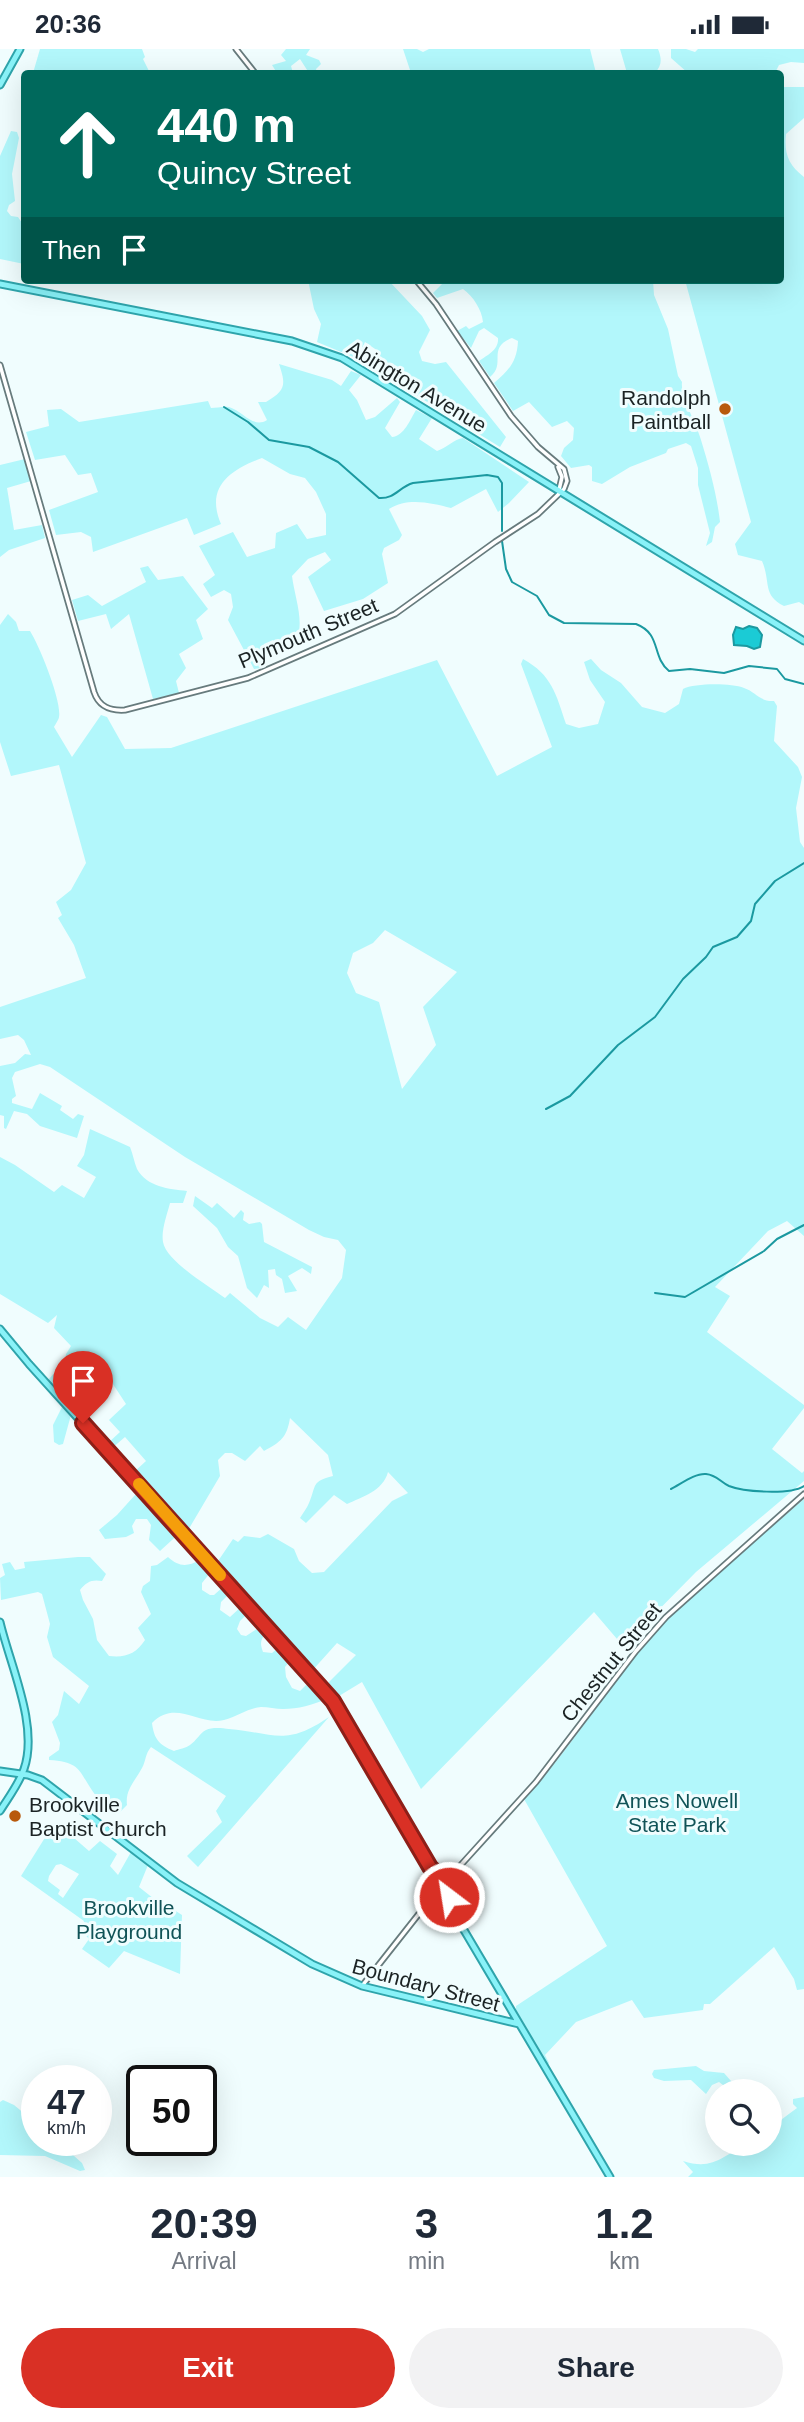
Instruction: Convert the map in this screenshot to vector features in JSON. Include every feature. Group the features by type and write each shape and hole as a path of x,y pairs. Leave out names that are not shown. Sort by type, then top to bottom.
{"main road":[{"path":"0,85 20,49"},
{"name":"Abington Avenue","path":"0,284 318,348 367,372 559,492"},
{"path":"559,492 804,641"},
{"path":"0,1329 338,1707 519,2024 610,2177"},
{"path":"0,1622 28,1729 28,1756 22,1774 0,1811"},
{"name":"Boundary Street","path":"0,1772 22,1774 48,1784 181,1886 295,1956 336,1976 362,1986 519,2024"}],"street":[{"path":"236,49 253,70"},
{"path":"419,284 511,416 557,465 562,475 559,492"},
{"name":"Plymouth Street","path":"0,365 89,680 96,699 105,707 116,711 248,678 384,619 405,607 495,541 538,515 559,492"},
{"name":"Chestnut Street","path":"362,1986 429,1901 536,1782 636,1651 666,1617 804,1494"}],"green space":[{"path":"40,49 142,49 148,70 34,70"},
{"path":"286,49 310,49 306,55 319,60 321,64 316,70 307,70 300,59 291,66 292,70 275,70 272,65 286,61 281,55"},
{"path":"403,49 423,52 429,49 590,49 595,70 410,70"},
{"path":"620,49 658,49 661,59 657,70 626,70"},
{"path":"671,49 695,52 698,49 804,49 804,63 779,65 776,70 685,70 671,58"},
{"path":"784,87 804,87 804,118 786,134 786,141 791,163 804,177 804,605 799,602 784,606 777,602 770,592 762,561 738,555 735,544 751,522 686,284 784,284"},
{"path":"11,131 17,132 19,138 12,174 15,201 9,205 7,211 21,222 21,263 0,259 0,156"},
{"path":"309,284 392,284 422,316 430,330 419,352 422,361 435,364 446,362 506,437 500,447 451,417 458,406 448,398 441,410 373,370 378,351 365,342 358,359 317,342 321,324 314,309"},
{"path":"442,284 653,284 654,295 668,329 678,376 699,433 715,491 720,522 715,527 712,542 706,546 710,533 698,485 698,468 691,446 686,443 668,449 666,453 630,467 602,484 592,481 592,467 589,465 571,468 561,456 564,448 573,440 574,428 567,421 552,427 529,402 513,411 494,383 511,365 518,341 512,338 500,346 497,367 490,377 479,361 495,349 498,338 484,328 479,331 471,348 457,331 483,322 473,299 463,289 437,298 433,293"},
{"path":"279,364 332,380 341,386 351,371 361,375 349,390 366,420 375,417 397,398 400,402 385,428 392,437 403,431 416,410 432,418 419,439 437,451 463,438 529,482 498,512 486,489 451,508 412,502 389,509 402,535 399,540 384,548 382,554 388,583 363,599 324,611 308,577 331,560 325,552 308,559 292,576 299,611 299,631 277,646 273,640 264,644 261,668 254,669 228,620 233,607 231,594 224,590 211,597 203,584 215,575 199,546 233,532 247,557 275,548 276,533 297,524 307,539 326,535 326,514 316,492 305,478 290,474 262,458 231,474 219,490 216,500 221,524 194,535 187,518 93,552 91,537 81,532 56,535 49,510 98,492 91,473 78,475 65,455 35,460 26,432 49,426 47,410 61,409 79,422 208,401 211,408 229,407 253,421 262,422 267,420 258,402 266,402 283,386"},
{"path":"25,459 31,481 7,488 14,530 42,525 45,538 9,550 0,557 0,465"},
{"path":"148,566 158,580 183,576 208,609 196,620 203,639 179,654 186,668 176,681 179,693 153,699 129,614 111,629 106,614 78,621 72,600 88,595 102,606 146,582 140,568"},
{"path":"8,614 16,622 19,631 30,631 34,638 57,699 59,717 54,727 72,757 101,715 107,717 125,749 171,748 437,660 497,776 552,747 521,664 523,659 541,672 552,686 566,724 579,728 598,724 605,702 590,680 584,662 591,659 601,670 621,683 642,707 665,713 679,704 683,689 704,685 744,688 765,700 774,701 777,706 774,741 798,767 802,777 796,808 800,842 804,848 804,1236 787,1221 768,1231 715,1287 730,1296 707,1332 804,1405 772,1449 802,1473 804,1471 804,1481 696,1572 623,1646 594,1612 421,1789 362,1682 334,1699 324,1687 356,1655 337,1643 311,1672 216,1564 233,1539 238,1542 244,1536 260,1538 268,1534 294,1549 299,1561 312,1573 324,1572 392,1501 408,1493 388,1472 377,1489 347,1504 334,1495 306,1523 300,1518 316,1485 333,1476 328,1455 290,1418 285,1434 270,1448 264,1451 260,1446 245,1461 232,1453 225,1453 218,1460 220,1476 187,1532 184,1529 160,1551 149,1540 151,1525 147,1519 136,1519 132,1526 134,1533 126,1537 105,1539 99,1530 117,1515 144,1485 133,1473 146,1461 125,1437 111,1449 107,1444 120,1432 109,1420 126,1404 105,1372 74,1404 63,1444 54,1442 53,1425 66,1399 48,1380 65,1361 71,1346 54,1328 57,1315 48,1323 0,1294 0,1157 54,1192 62,1185 84,1198 96,1177 77,1166 84,1155 90,1129 130,1147 137,1169 146,1180 159,1186 187,1191 183,1203 170,1203 165,1223 163,1242 172,1257 189,1273 225,1298 230,1293 260,1318 278,1327 288,1317 306,1330 342,1278 346,1250 338,1240 309,1230 185,1157 50,1067 40,1064 15,1072 12,1078 16,1096 12,1103 32,1109 40,1093 62,1106 60,1110 73,1119 78,1114 84,1116 77,1138 40,1126 27,1114 14,1111 6,1129 4,1128 4,1116 0,1115 0,1066 15,1063 25,1054 31,1055 24,1040 18,1035 0,1039 0,1007 86,978 74,945 58,918 62,915 56,902 71,890 86,863 59,765 11,776 0,742 0,625","holes":["385,930 457,972 423,1007 436,1045 402,1089 379,1002 356,993 347,973 353,953 373,943"]},
{"path":"195,1196 212,1208 217,1203 234,1218 241,1210 244,1213 243,1220 249,1224 260,1222 264,1242 312,1267 311,1274 302,1268 288,1276 297,1291 285,1293 282,1279 276,1275 275,1269 268,1270 269,1288 264,1285 257,1298 247,1288 238,1256 228,1247 217,1228 193,1206"},
{"name":"Ames Nowell State Park","path":"804,1499 804,1989 797,1990 794,1979 774,1947 710,2004 704,2004 703,2010 644,2018 632,2000 576,2022 545,2055 548,2065 516,2006 607,1946 524,1799 558,1759 636,1655 670,1616"},
{"path":"90,1557 106,1574 102,1581 90,1582 80,1590 93,1619 97,1640 109,1656 130,1654 145,1640 138,1628 151,1614 141,1592 143,1586 150,1581 151,1566 168,1557 183,1565 200,1560 210,1573 202,1583 202,1590 214,1595 224,1586 231,1592 221,1602 220,1610 230,1617 243,1605 249,1612 240,1621 237,1629 241,1635 246,1636 260,1627 266,1633 261,1642 263,1652 272,1653 278,1648 291,1660 285,1667 286,1677 292,1688 300,1691 310,1681 326,1699 294,1708 256,1708 214,1721 170,1713 152,1723 158,1741 174,1751 188,1746 211,1728 280,1736 301,1732 329,1717 198,1867 187,1856 222,1822 216,1811 226,1796 151,1747 129,1790 127,1805 118,1814 96,1796 74,1766 49,1760 49,1757 59,1750 60,1743 52,1722 58,1715 64,1691 79,1704 89,1686 53,1657 47,1637 50,1624 42,1594 38,1592 1,1600 0,1578 5,1575 2,1564 10,1562 15,1570 25,1568 24,1562"},
{"name":"Brookville Playground","path":"66,1831 89,1851 100,1841 117,1854 110,1866 118,1875 131,1852 148,1865 139,1887 163,1906 165,1904 182,1915 180,1974 124,1951 109,1968 82,1949 89,1939 81,1930 84,1921 21,1876 46,1836 57,1842","holes":["61,1864 79,1874 63,1898 58,1894 60,1890 48,1881 56,1865"]},
{"path":"696,2066 704,2071 724,2073 729,2079 705,2079 705,2093 691,2080 664,2081 654,2078 654,2070"},
{"path":"804,2097 804,2177 688,2177 693,2172 683,2161 703,2164 726,2156 782,2156 782,2119 797,2108 793,2099"},
{"path":"3,2100 21,2111 21,2155 0,2155 0,2102"},
{"path":"45,2156 74,2156 85,2170 80,2171"}],"water":[{"path":"749,626 757,628 762,635 760,647 754,649 734,645 736,627 743,629"}],"waterway":[{"path":"224,407 269,440 309,447 338,462 379,498 389,497 413,483 487,475 498,477 502,483 502,531"},
{"path":"502,541 506,569 512,582 537,596 549,615 564,623 636,624 650,633 660,659 669,671 690,669 724,673 749,666 777,669 785,679 804,684"},
{"path":"546,1109 570,1096 618,1045 655,1017 683,979 713,947 737,937 751,921 755,904 775,881 804,863"},
{"path":"655,1293 685,1297 804,1225"},
{"path":"671,1489 702,1474 745,1490 778,1492 804,1486"}],"slow traffic":[{"path":"139,1484 220,1575"}],"place":[{"name":"Randolph Paintball","path":"725,409"},
{"name":"Brookville Baptist Church","path":"15,1816"}],"route":[{"path":"83,1423 333,1701 430,1867 447,1884 449,1897"}]}
